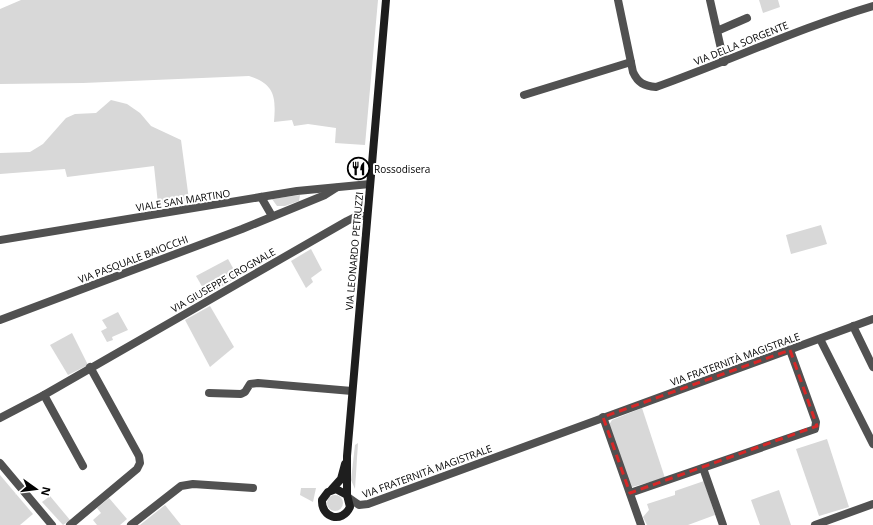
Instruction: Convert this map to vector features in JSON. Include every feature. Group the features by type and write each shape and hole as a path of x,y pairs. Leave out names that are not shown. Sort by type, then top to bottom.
{"main road":[{"name":"VIA LEONARDO PETRUZZI","path":"348,496 347,456 386,0"},
{"name":"VIA LEONARDO PETRUZZI","path":"332,490 341,479 347,456"},
{"path":"334,525 326,514 322,505 322,500 328,492 332,490 340,490 348,496 350,507 345,514 344,525"},
{"path":"326,514 334,517 345,514"}],"street":[{"name":"VIA DELLA SORGENTE","path":"618,0 636,80 646,86 656,88 724,62 786,35 873,6"},
{"path":"710,0 724,62"},
{"path":"717,31 747,18"},
{"path":"524,95 631,62"},
{"name":"VIALE SAN MARTINO","path":"0,240 261,197 308,190 370,184"},
{"name":"VIA PASQUALE BAIOCCHI","path":"0,320 242,229 326,194 337,187"},
{"path":"308,190 309,201"},
{"path":"261,197 272,216"},
{"name":"VIA GIUSEPPE CROGNALE","path":"0,418 44,395 90,367 352,218 367,216"},
{"name":"VIA FRATERNITÀ MAGISTRALE","path":"348,496 359,505 368,504 873,319"},
{"path":"853,326 873,367"},
{"path":"820,339 873,444"},
{"path":"630,493 815,429 817,426 816,422 790,350"},
{"path":"70,525 137,469 140,463 139,456 90,367"},
{"path":"209,392 241,394 245,392 250,384 258,383 352,391"},
{"path":"44,395 83,466"},
{"path":"603,417 641,525"},
{"path":"0,463 52,525"},
{"path":"703,468 723,525"},
{"path":"131,525 181,486 197,484 253,488"},
{"path":"815,525 873,504"}],"highlighted area":[{"path":"790,350 817,426 630,493 603,417"}],"shaded area":[{"path":"21,0 378,0 365,145 335,143 336,128 308,124 294,126 292,120 274,122 275,105 269,87 258,79 249,76 83,83 0,84 0,9"},
{"path":"759,0 778,0 780,7 763,13"},
{"path":"111,100 127,104 140,113 151,126 181,140 189,200 158,204 154,166 67,177 65,169 0,174 0,153 30,152 43,144 66,118 75,114 96,113"},
{"path":"300,195 299,201 285,206 277,206 272,199"},
{"path":"821,225 827,244 791,254 786,235"},
{"path":"311,249 322,270 311,278 313,282 306,288 291,261"},
{"path":"228,259 238,277 207,295 196,276"},
{"path":"210,306 234,347 210,367 185,320"},
{"path":"118,312 128,330 112,337 113,340 107,342 101,331 107,328 102,320"},
{"path":"72,333 88,365 68,375 50,345"},
{"path":"642,408 665,478 630,487 609,425 612,420"},
{"path":"827,439 849,507 819,516 796,449"},
{"path":"358,443 355,489 351,480 355,445"},
{"path":"0,475 33,514 20,525 0,525"},
{"path":"704,481 715,515 688,525 647,525 643,517 649,510 647,504 675,495 675,491"},
{"path":"301,488 316,488 313,502 300,495"},
{"path":"779,490 791,525 760,525 751,500"},
{"path":"335,495 342,500 343,503 338,510 335,511 328,506 327,503 332,496"},
{"path":"50,496 70,520 63,525 42,502"},
{"path":"109,498 127,519 120,525 97,525 93,520 101,513 97,508"},
{"path":"165,505 181,525 140,525"}],"place":[{"name":"Rossodisera","path":"359,169"}]}
